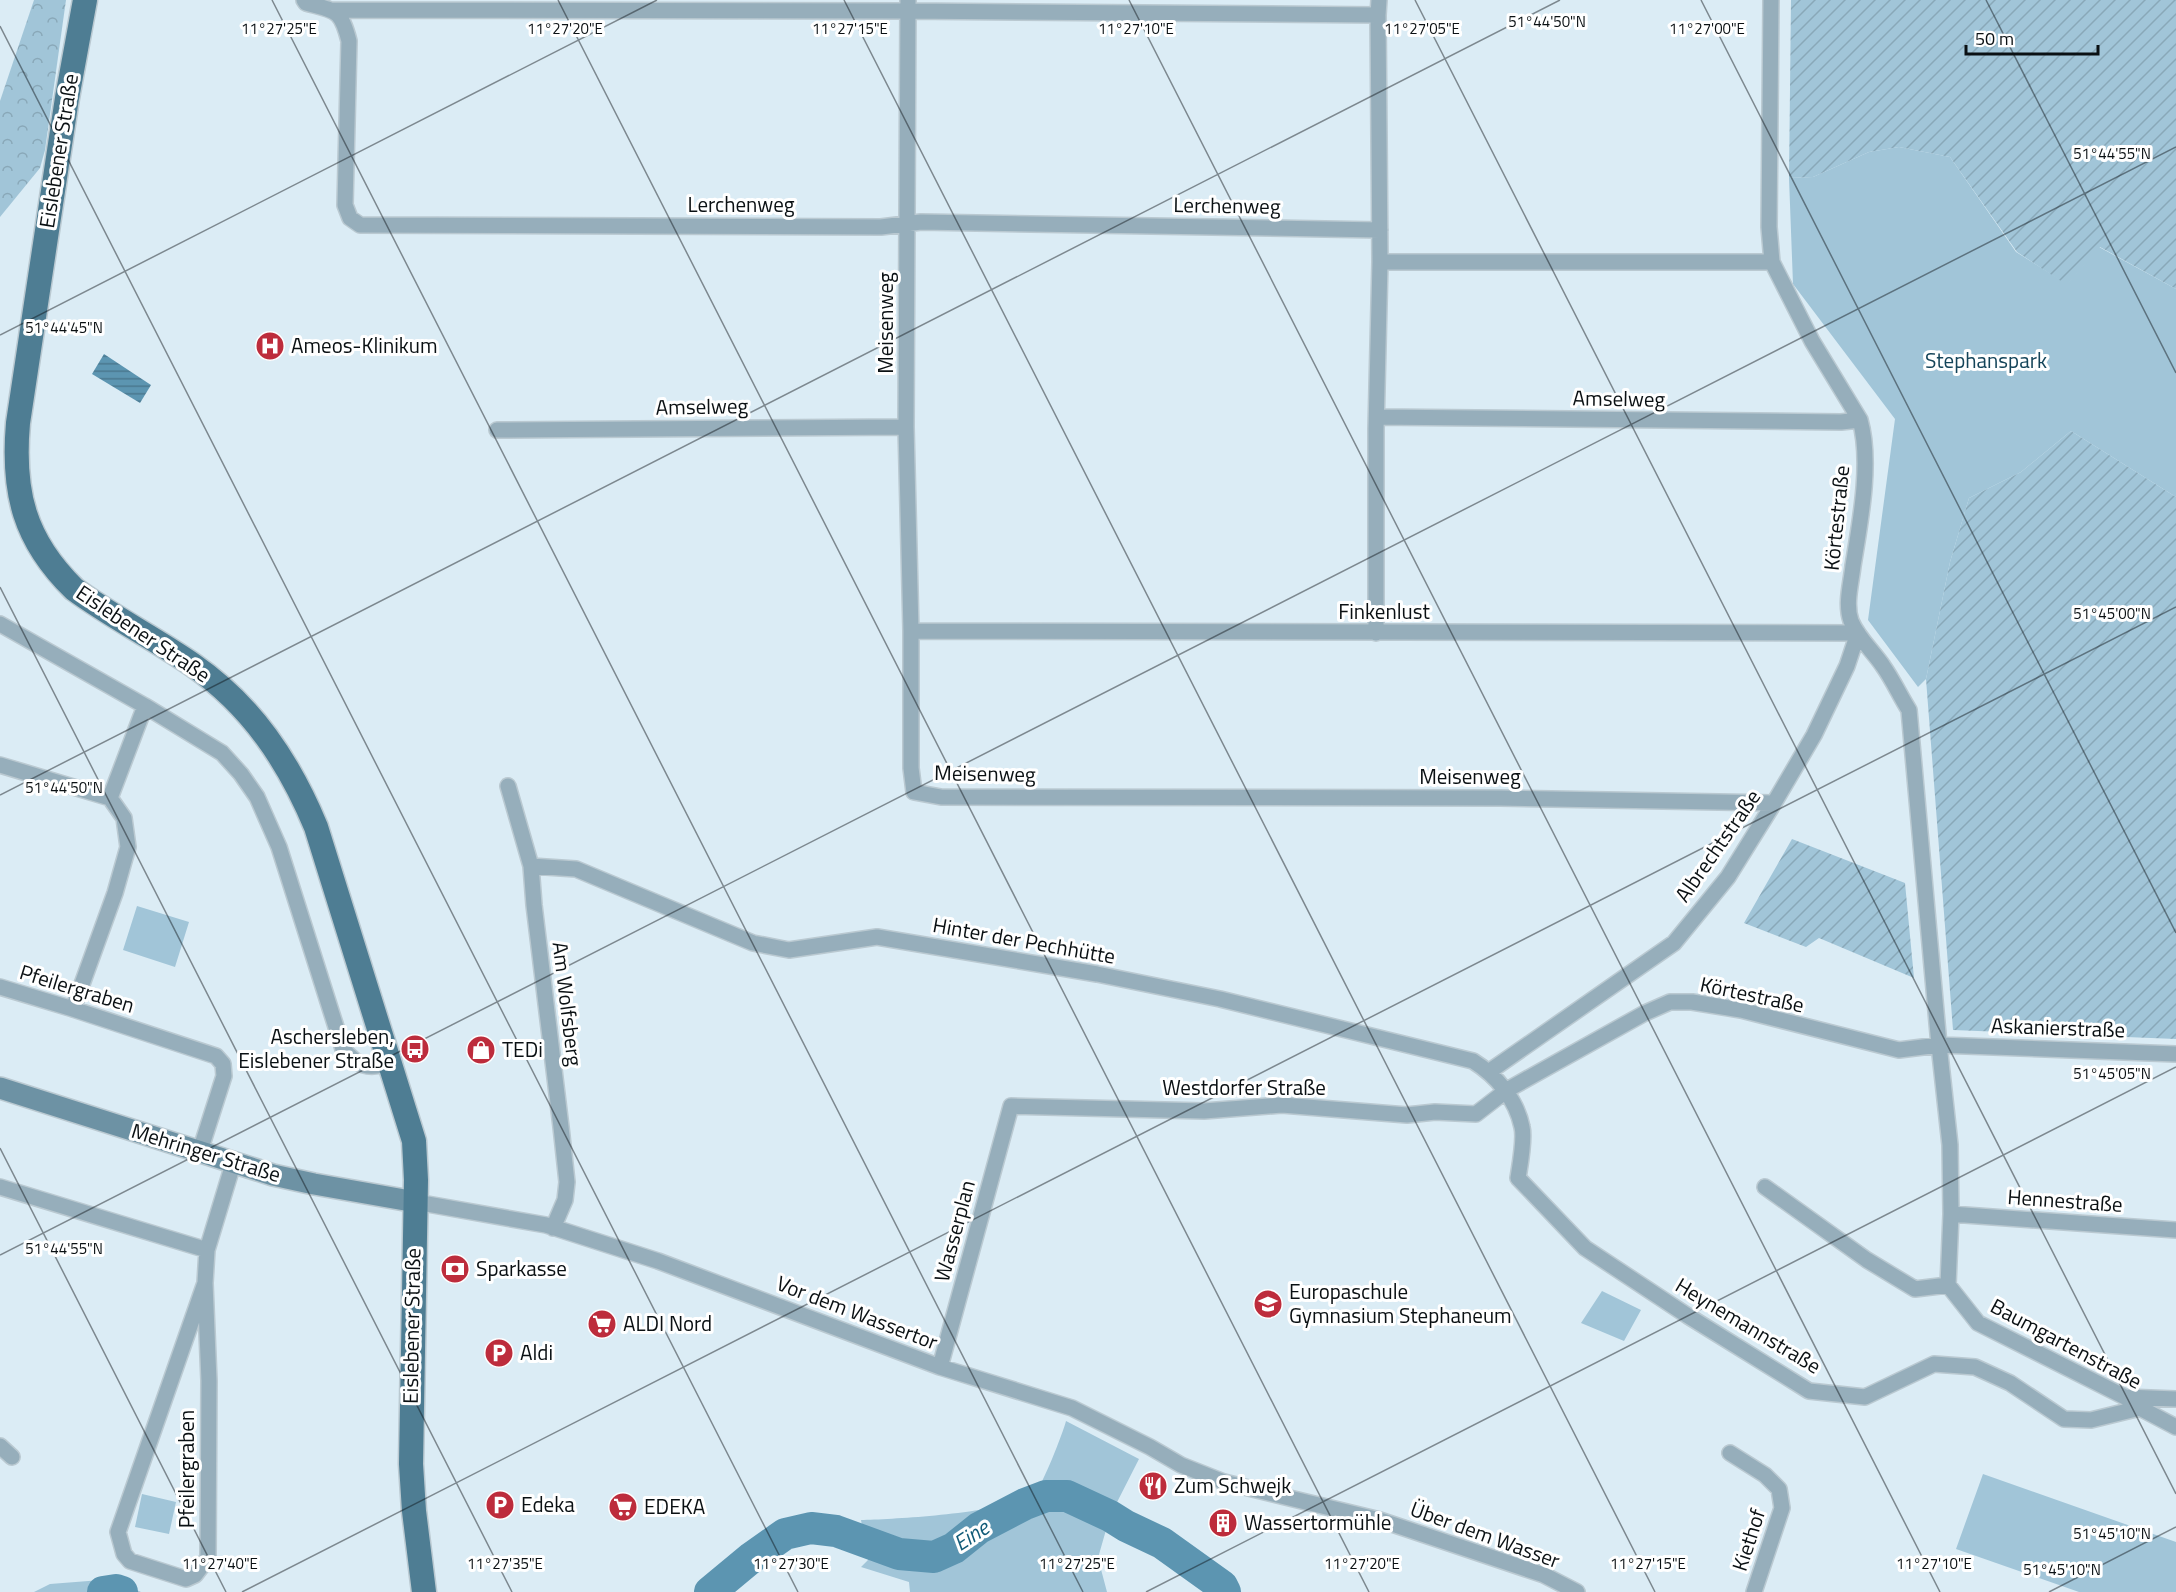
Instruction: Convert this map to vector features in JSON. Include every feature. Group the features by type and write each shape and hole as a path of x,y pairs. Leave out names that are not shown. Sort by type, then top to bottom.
{"main road":[{"name":"Eislebener Straße","path":"85,0 67,98 18,423 16,467 21,502 33,537 59,575 74,589 89,601 177,654 212,679 248,713 274,746 295,781 316,827 414,1141 416,1202 411,1464 415,1523 424,1592"},
{"name":"Mehringer Straße","path":"0,1088 273,1175 314,1185 416,1202"}],"street":[{"path":"304,0 306,3 331,10 908,6 1378,8 1380,262 1376,633"},
{"name":"Körtestraße","path":"1771,0 1769,227 1772,262 1812,341 1860,420 1864,434 1865,456 1861,511 1848,603 1851,620 1858,633 1884,667 1909,710 1950,1145 1951,1214 1948,1285"},
{"name":"Meisenweg","path":"908,6 906,427 911,632 911,768 914,792 941,797 1500,798 1774,803"},
{"name":"Lerchenweg","path":"331,10 344,20 349,41 345,205 350,218 360,225 881,227 921,222 1380,230"},
{"path":"1380,262 1772,262"},
{"name":"Amselweg","path":"1377,417 1841,422 1860,420"},
{"name":"Amselweg","path":"497,430 906,427"},
{"path":"0,624 145,706 222,753 241,774 257,797 279,847 343,1048 355,1062 368,1067 379,1067 390,1063"},
{"name":"Finkenlust","path":"911,632 1858,633"},
{"name":"Albrechtstraße","path":"1490,1071 1674,943 1728,877 1774,803 1814,735 1847,666 1858,633"},
{"path":"110,798 145,706"},
{"path":"0,765 110,798 124,818 128,847 115,893 73,1009"},
{"name":"Am Wolfsberg","path":"508,786 531,866 567,1182 565,1200 553,1228"},
{"name":"Hinter der Pechhütte","path":"531,866 576,869 753,943 789,950 877,937 1096,974 1220,999 1473,1061 1490,1071 1507,1090"},
{"name":"Pfeilergraben","path":"0,987 216,1056 224,1064 224,1076 200,1151"},
{"name":"Körtestraße","path":"1476,1114 1507,1090 1645,1013 1670,1002 1692,1002 1741,1010 1899,1050 1939,1045"},
{"name":"Askanierstraße","path":"1939,1045 2176,1054"},
{"name":"Heynemannstraße","path":"1507,1090 1523,1128 1518,1178 1585,1248 1688,1316 1809,1391 1865,1397 1934,1364 1975,1366 2010,1383 2064,1419 2091,1420 2140,1408"},
{"name":"Westdorfer Straße","path":"1011,1106 1204,1111 1282,1105 1407,1115 1435,1112 1476,1114"},
{"name":"Wasserplan","path":"940,1367 1011,1106"},
{"name":"Pfeilergraben","path":"206,1283 118,1532 124,1554 130,1561 186,1579 195,1575 208,1558 207,1250 234,1161"},
{"path":"0,1187 207,1250"},
{"path":"1766,1187 1867,1260 1916,1289 1948,1285"},
{"name":"Vor dem Wassertor","path":"416,1202 528,1221 680,1268 940,1367 1072,1408 1181,1465 1224,1482 1273,1495"},
{"name":"Hennestraße","path":"1951,1214 2176,1230"},
{"name":"Baumgartenstraße","path":"1948,1285 1978,1323 2125,1397 2140,1408 2176,1427"},
{"path":"2125,1397 2176,1400"},
{"path":"0,1446 12,1457"},
{"name":"Kiethof","path":"1730,1453 1765,1475 1779,1489 1782,1508 1754,1592"},
{"name":"Über dem Wasser","path":"1273,1495 1380,1520 1544,1575 1577,1592"}],"green space":[{"path":"34,0 66,0 45,150 40,168 0,217 0,101"},
{"path":"1791,0 2176,0 2176,289 2100,247 2067,285 2017,252 1950,157 1899,147 1869,152 1813,177 1789,178"},
{"name":"Stephanspark","path":"1899,147 1950,157 2016,252 2067,284 2099,247 2176,289 2176,497 2071,431 2021,472 1969,498 1950,562 1926,679 1918,687 1868,620 1895,419 1793,284 1789,178 1813,177 1869,152"},
{"path":"2071,431 2176,497 2176,1039 1953,1030 1926,679 1950,562 1969,498 2021,472"},
{"path":"1792,839 1905,883 1914,978 1819,938 1806,947 1744,923"},
{"path":"137,906 189,922 175,967 123,950"},
{"path":"1602,1291 1641,1310 1624,1341 1581,1323"},
{"path":"1066,1421 1139,1459 1110,1516 1098,1558 1107,1592 910,1592 909,1582 861,1567 868,1560 861,1520 978,1510 1002,1506 1035,1493 1057,1447"},
{"path":"1983,1474 2176,1542 2176,1592 2079,1592 1956,1549"},
{"path":"142,1494 176,1502 169,1534 135,1527"},
{"path":"114,1579 141,1592 34,1592 50,1584"}],"shaded area":[{"path":"104,354 151,385 140,403 92,374"}],"waterway":[{"name":"Eine","path":"710,1592 751,1558 785,1534 811,1528 836,1531 899,1554 934,1557 954,1548 979,1528 1025,1504 1046,1496 1067,1496 1162,1543 1222,1586 1225,1592"},
{"name":"Eine","path":"103,1592 116,1590 122,1592"}],"place":[{"name":"Ameos-Klinikum","path":"270,346"},
{"name":"Aschersleben, Eislebener Straße","path":"415,1049"},
{"name":"TEDi","path":"481,1050"},
{"name":"Sparkasse","path":"455,1269"},
{"name":"Europaschule Gymnasium Stephaneum","path":"1268,1304"},
{"name":"ALDI Nord","path":"602,1324"},
{"name":"Aldi","path":"499,1353"},
{"name":"Zum Schwejk","path":"1153,1486"},
{"name":"Edeka","path":"500,1505"},
{"name":"EDEKA","path":"623,1507"},
{"name":"Wassertormühle","path":"1223,1523"}]}
